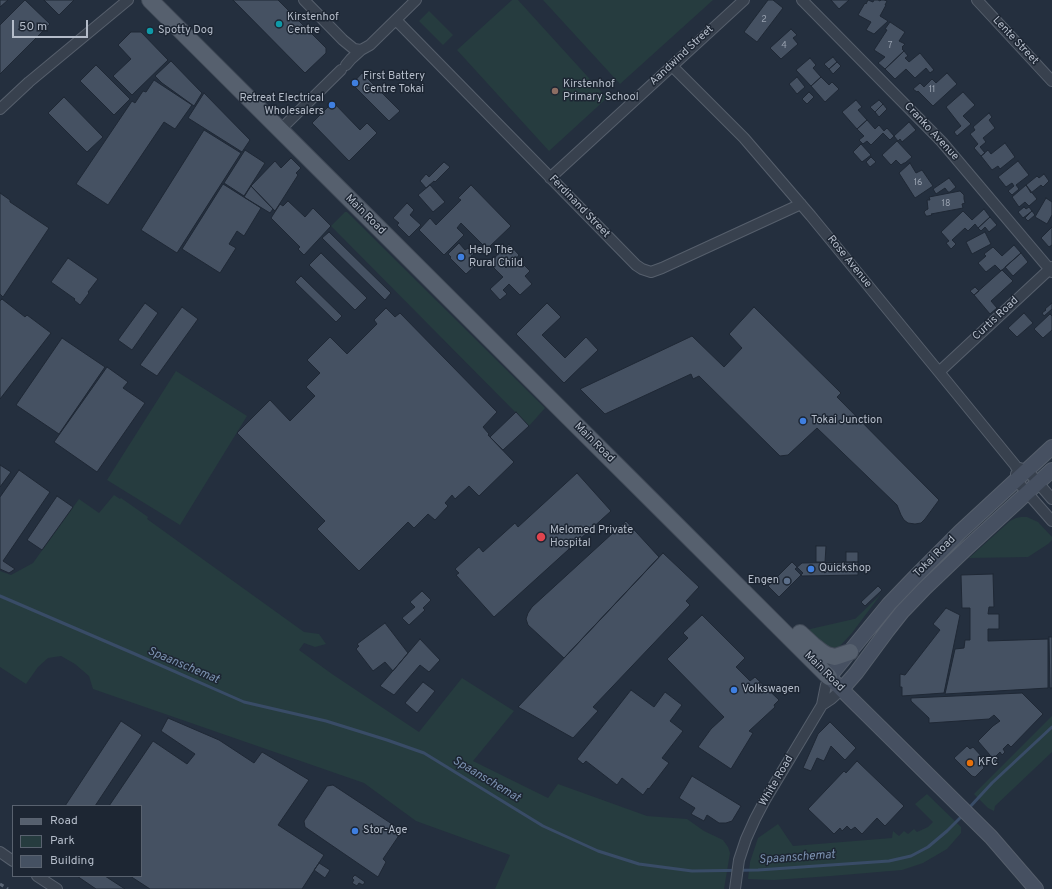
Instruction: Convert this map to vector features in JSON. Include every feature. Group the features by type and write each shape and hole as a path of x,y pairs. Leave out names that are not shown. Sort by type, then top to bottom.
{"main road":[{"name":"Main Road","path":"150,0 842,690 966,811 991,837 1036,889"},
{"name":"Tokai Road","path":"829,677 889,604 914,578 1020,472 1052,447"},
{"path":"621,470 644,480 734,571 813,646 834,657 850,652"},
{"name":"Tokai Road","path":"842,690 902,612 968,547 1052,470"}],"street":[{"path":"0,109 29,82 128,0"},
{"path":"304,0 343,40 354,49 361,50"},
{"path":"280,130 351,59 361,50 370,45 416,0"},
{"name":"Aandwind Street","path":"550,178 744,0"},
{"name":"Cranko Avenue","path":"802,0 942,142 1051,269"},
{"name":"Lente Street","path":"977,0 1052,81"},
{"name":"Ferdinand Street","path":"396,20 550,178 636,265 642,269 651,272 662,268 801,204"},
{"name":"Rose Avenue","path":"672,66 744,138 801,204 1020,472"},
{"name":"Curtis Road","path":"939,372 1051,269"},
{"path":"1020,472 1038,483 1052,499"},
{"path":"1020,472 1027,493 1052,521"},
{"name":"White Road","path":"735,889 739,860 754,819 822,705 829,677"},
{"name":"White Road","path":"822,705 842,690"},
{"path":"0,852 12,860"},
{"path":"39,877 57,889"}],"green space":[{"path":"512,0 518,0 607,98 549,151 457,50"},
{"path":"543,0 713,0 620,84"},
{"path":"429,11 453,35 443,45 419,21"},
{"path":"345,212 347,212 545,408 529,426 331,226"},
{"path":"176,371 247,416 180,525 107,480"},
{"path":"114,495 120,499 121,498 148,517 147,519 304,632 319,634 326,644 315,647 304,643 299,650 419,732 462,678 514,711 473,761 548,798 558,784 647,816 687,819 704,831 723,840 730,853 724,889 495,889 510,855 416,821 364,783 93,689 89,676 75,664 61,656 48,658 38,667 26,684 0,667 0,571 11,575 33,563 79,499 99,513"},
{"path":"1021,517 1027,517 1038,522 1052,537 1052,540 1028,557 969,558 1010,521"},
{"path":"881,594 852,633 839,647 829,649 806,630 855,619"},
{"path":"1052,716 1052,752 995,806 994,811 988,808 974,794"},
{"path":"927,794 961,827 961,833 947,849 923,863 902,870 774,880 748,879 750,862 758,838 778,824 793,846 892,838 893,831 899,836 904,831 908,834 914,829 917,832 928,827 933,822 915,804"}],"building":[{"path":"0,0 8,0 0,7"},
{"path":"25,0 50,24 0,74 0,25"},
{"path":"44,0 74,0 59,15"},
{"name":"Kirstenhof Centre","path":"233,0 278,0 326,48 326,53 305,73"},
{"path":"768,0 773,0 783,8 757,42 744,32"},
{"path":"831,0 849,0 839,9"},
{"path":"868,0 873,2 874,0 887,1 880,16 888,21 874,34 866,30 871,22 858,15"},
{"path":"890,22 905,32 899,41 905,44 902,47 904,51 885,69 878,63 885,57 874,50 887,30 885,29"},
{"path":"791,29 797,35 793,38 798,44 781,59 770,48"},
{"path":"131,32 141,32 168,60 132,95 113,76 131,59 118,45"},
{"path":"904,51 908,56 905,58 909,62 920,53 934,70 930,73 926,68 915,78 906,69 895,79 885,69"},
{"path":"833,57 837,62 829,69 824,64"},
{"path":"810,58 816,65 813,68 821,77 811,86 796,70"},
{"path":"171,61 202,93 194,106 162,83 155,76"},
{"path":"837,62 841,66 833,74 829,69"},
{"path":"96,65 130,99 114,115 80,81"},
{"path":"362,73 400,111 389,121 352,84"},
{"path":"947,73 957,84 933,106 918,91 917,92 913,89 920,83 924,87 932,79 936,83"},
{"path":"797,77 805,87 797,94 789,84"},
{"path":"821,77 829,85 832,82 839,89 825,102 811,86"},
{"path":"154,80 192,105 175,129 164,122 108,205 76,184 132,101 135,103 143,91 146,92"},
{"path":"809,92 814,97 807,104 802,99"},
{"path":"963,92 975,105 963,116 971,124 957,136 954,132 961,126 946,107"},
{"path":"204,93 250,140 242,152 188,118"},
{"path":"64,97 103,137 87,152 48,113"},
{"path":"856,100 862,107 858,110 867,120 857,129 842,112"},
{"path":"879,100 883,104 875,112 870,107"},
{"path":"333,102 360,130 367,123 377,133 349,161 312,123"},
{"path":"883,104 887,109 879,117 875,112"},
{"path":"989,113 992,117 989,120 995,128 983,138 986,142 980,147 985,153 981,156 974,148 978,144 970,134 975,130 973,127"},
{"path":"867,120 875,129 879,125 884,131 887,128 894,136 890,140 883,133 871,145 867,141 863,144 859,140 864,136 857,129"},
{"path":"909,122 916,130 902,142 900,139 898,141 894,136"},
{"path":"204,130 241,153 177,253 141,230"},
{"path":"897,141 912,157 901,165 896,160 891,165 882,155"},
{"path":"1005,143 1015,157 1000,169 998,166 992,170 981,156 988,150 991,154"},
{"path":"861,144 871,155 862,162 853,152"},
{"path":"245,150 265,163 244,196 224,183"},
{"path":"871,157 876,162 870,167 866,162"},
{"path":"291,158 301,168 296,173 298,175 275,211 251,186 275,161 281,168"},
{"path":"1018,161 1029,175 1016,185 1019,189 1012,195 1008,191 1014,186 1012,183 1006,187 998,177"},
{"path":"444,162 450,167 435,182 434,181 426,188 420,181 426,174 429,177"},
{"path":"910,163 916,173 922,170 933,186 915,198 899,173"},
{"path":"1044,174 1049,181 1043,187 1041,185 1031,193 1026,185 1037,176 1039,178"},
{"path":"949,178 956,187 950,192 948,192 945,188 936,194 933,189"},
{"path":"223,184 261,208 244,236 237,231 229,244 236,248 220,273 182,249"},
{"path":"430,185 445,202 433,212 418,195"},
{"path":"471,185 511,226 487,249 461,223 457,228 464,235 444,255 419,230 430,218 436,225 461,200 458,198"},
{"path":"1026,185 1037,199 1029,206 1025,202 1019,207 1012,197"},
{"path":"251,186 273,209 270,213 244,197"},
{"path":"960,191 964,195 965,203 962,204 963,208 926,216 924,212 928,209 927,200 930,200 929,197"},
{"path":"0,193 10,200 10,202 49,228 3,297 0,294"},
{"path":"1046,198 1052,202 1052,215 1047,224 1035,217"},
{"path":"288,201 305,217 313,208 331,226 304,255 298,249 300,247 271,218 280,204 283,206"},
{"path":"407,203 414,210 410,215 421,225 409,237 397,225 399,223 393,218"},
{"path":"1024,207 1026,209 1029,207 1032,211 1023,218 1018,212"},
{"path":"984,209 990,217 978,228 975,224 968,231 965,228 952,240 956,244 951,249 946,243 949,241 941,232 963,211 972,220"},
{"path":"1032,211 1035,215 1028,221 1025,218"},
{"path":"990,217 997,225 989,232 985,227 981,231 978,228"},
{"path":"1052,227 1052,245 1049,247 1041,238"},
{"path":"329,232 391,293 385,300 322,238"},
{"path":"985,232 991,244 972,254 966,242"},
{"path":"459,243 465,250 468,248 474,254 471,256 478,263 466,274 448,254"},
{"path":"509,244 519,255 516,259 523,267 524,265 530,271 525,276 532,284 520,295 509,284 503,290 507,294 500,300 490,289 503,277 489,263","holes":["507,259 511,263 506,268 502,264"]},
{"path":"1014,245 1021,253 1001,271 995,265 986,272 978,263 986,256 984,254 993,247 1002,256"},
{"path":"321,253 367,298 355,310 309,265"},
{"path":"1021,253 1028,262 1013,276 1005,267"},
{"path":"68,258 98,279 80,305 74,300 75,299 51,282"},
{"path":"1002,270 1013,281 991,301 997,308 990,314 974,295"},
{"path":"301,276 342,316 336,322 295,282"},
{"path":"975,287 979,291 974,295 970,291"},
{"path":"2,299 25,317 27,315 51,333 0,399 0,301"},
{"path":"145,303 158,313 132,350 118,340"},
{"path":"547,303 561,317 542,335 565,358 586,337 598,350 564,383 516,334"},
{"path":"1052,303 1052,309 1044,316 1042,313"},
{"path":"182,307 198,319 157,376 140,365"},
{"name":"Tokai Junction","path":"754,307 841,393 837,397 939,500 921,523 908,523 904,520 897,505 817,428 788,455 780,456 699,376 693,379 691,374 605,414 580,389 692,336 724,367 742,348 729,334"},
{"path":"386,308 395,317 400,313 497,412 483,427 489,434 488,435 514,462 479,496 469,486 455,499 452,495 445,503 448,506 435,520 428,514 414,528 408,522 359,571 317,529 325,521 237,433 270,400 290,421 315,396 306,387 320,373 307,360 330,337 347,354 377,324 374,320"},
{"path":"1024,313 1033,323 1017,337 1008,328"},
{"path":"1050,314 1052,316 1052,330 1043,338 1034,329"},
{"path":"62,338 105,367 59,434 16,405"},
{"path":"107,367 128,382 123,388 145,403 97,472 54,442"},
{"path":"516,412 529,426 503,450 490,437"},
{"path":"0,465 11,472 0,487"},
{"path":"19,470 50,492 3,561 15,569 9,573 0,569 0,497"},
{"name":"Melomed Private Hospital","path":"577,473 611,511 494,617 456,575 459,573 455,569 479,547 483,552 515,523 518,527"},
{"path":"57,496 73,507 42,550 27,540"},
{"path":"626,521 659,557 564,658 528,625 526,619 528,613 532,607"},
{"path":"816,546 826,546 825,562 816,562"},
{"path":"846,552 858,552 858,562 846,562"},
{"path":"663,553 699,587 686,601 690,605 593,707 598,711 573,738 518,707"},
{"path":"792,562 803,573 779,597 768,586"},
{"path":"858,562 858,575 802,576 795,569 802,563"},
{"path":"993,574 994,607 989,607 988,614 999,614 999,629 988,629 988,641 1048,639 1048,688 945,694 955,649 964,648 965,640 970,640 970,608 962,608 961,575"},
{"path":"878,586 882,590 865,606 861,602"},
{"path":"422,591 431,600 423,608 425,610 409,625 402,618 415,607 410,602"},
{"path":"946,608 960,615 944,693 902,696 900,674 905,675 940,630 933,624"},
{"name":"Volkswagen","path":"702,615 745,658 736,667 750,681 755,677 779,700 774,705 775,707 749,731 753,733 731,769 698,747 711,729 724,717 667,659 688,638 683,633"},
{"path":"385,623 408,653 393,671 385,662 373,671 356,649 359,646 357,644"},
{"path":"1049,637 1052,637 1052,688 1050,688"},
{"path":"420,639 440,660 429,672 420,665 394,695 380,686"},
{"path":"423,682 435,691 417,713 405,703"},
{"path":"631,690 654,707 665,692 682,705 670,721 683,731 662,758 669,763 643,795 622,778 617,785 586,761 583,764 577,759"},
{"path":"1022,693 1043,714 1011,747 1008,744 1003,749 1005,752 1002,755 1000,752 995,757 998,760 993,765 990,761 990,755 978,741 1000,721 994,715 989,719 929,723 929,718 911,701 911,698"},
{"path":"168,718 219,740 254,763 262,752 309,780 278,825 324,855 302,889 150,889 132,877 142,877 142,805 110,805 153,741 187,764 195,754 161,731"},
{"path":"121,721 142,735 96,805 66,805"},
{"path":"830,722 856,748 845,760 831,746 824,761 817,758 811,771 803,768 818,734"},
{"name":"KFC","path":"967,746 970,749 973,747 983,758 980,761 984,768 975,777 972,776 954,758"},
{"path":"857,761 904,806 885,826 877,818 862,834 855,827 851,830 847,826 842,831 840,828 834,834 808,809 844,771 846,773"},
{"path":"692,776 741,806 732,821 719,823 707,815 704,821 691,814 695,808 679,798"},
{"name":"Stor-Age","path":"333,785 398,828 400,834 383,859 386,862 378,877 305,827 304,821 327,786"},
{"path":"319,863 330,870 325,878 314,870"},
{"path":"355,875 365,882 363,885 359,883 357,886 352,883 354,880 352,878"},
{"path":"78,877 107,877 125,889 96,889"}],"waterway":[{"name":"Spaanschemat","path":"0,596 244,702 326,721 424,753 543,826 598,851 639,864 692,871 758,870 889,861 911,856 928,847 963,815"},
{"path":"968,809 992,783 1052,727"}],"railway":[{"path":"0,884 8,889"}],"place":[{"name":"Kirstenhof Centre","path":"279,24"},
{"name":"Spotty Dog","path":"150,31"},
{"name":"First Battery Centre Tokai","path":"355,83"},
{"name":"Kirstenhof Primary School","path":"555,91"},
{"name":"Retreat Electrical Wholesalers","path":"332,105"},
{"name":"Help The Rural Child","path":"461,257"},
{"name":"Tokai Junction","path":"803,421"},
{"name":"Melomed Private Hospital","path":"541,537"},
{"name":"Quickshop","path":"811,569"},
{"name":"Engen","path":"787,581"},
{"name":"Volkswagen","path":"734,690"},
{"name":"KFC","path":"970,763"},
{"name":"Stor-Age","path":"355,831"}]}
